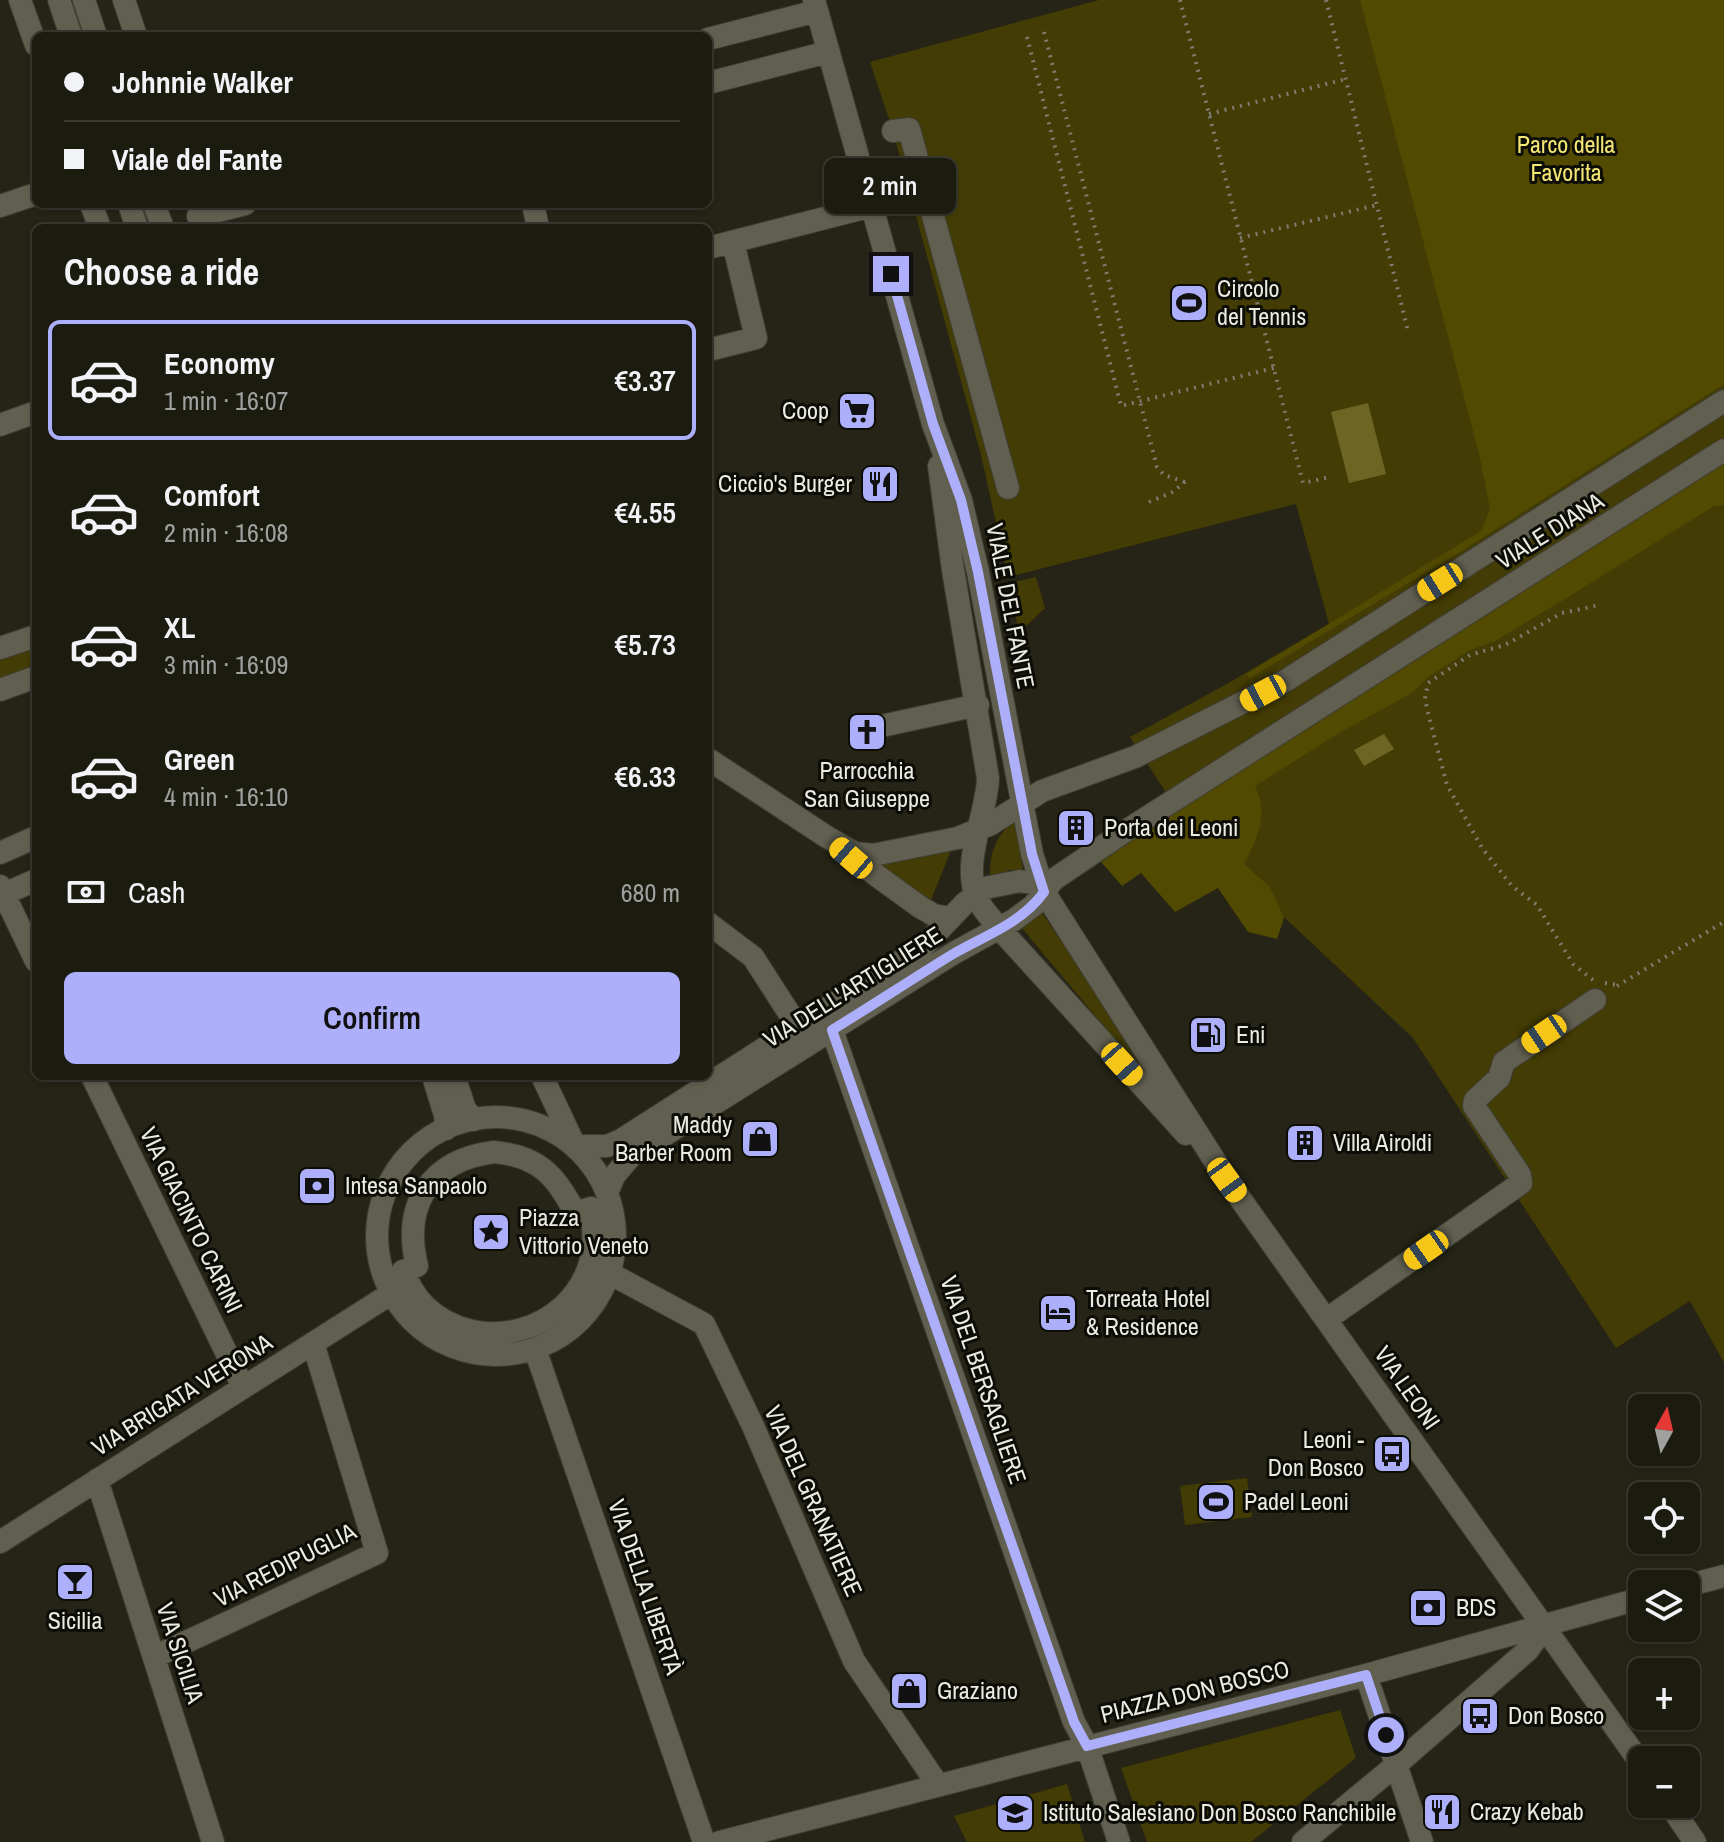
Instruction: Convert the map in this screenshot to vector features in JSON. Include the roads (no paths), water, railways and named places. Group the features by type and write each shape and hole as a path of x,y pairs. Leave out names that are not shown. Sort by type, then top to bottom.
{"street":[{"path":"20,0 32,34"},
{"path":"59,0 70,32"},
{"path":"84,0 95,32"},
{"path":"124,0 135,32"},
{"path":"712,38 815,6"},
{"name":"VIALE DEL FANTE","path":"815,6 933,424 961,500 1022,802"},
{"path":"712,82 828,52"},
{"path":"893,131 909,129 1008,488"},
{"path":"0,206 32,195"},
{"path":"712,247 872,206"},
{"path":"198,216 229,208"},
{"path":"712,349 756,338 733,242"},
{"name":"VIALE DIANA","path":"827,837 855,853 873,855 941,842 979,830 1042,791 1135,757 1285,681 1724,401"},
{"path":"0,425 32,413"},
{"name":"VIALE DEL FANTE","path":"933,424 953,570 988,778 979,830"},
{"name":"VIALE DIANA","path":"1044,892 1061,874 1124,832 1724,450"},
{"path":"0,648 32,637"},
{"path":"0,690 32,678"},
{"path":"886,725 978,705"},
{"path":"712,762 827,837 920,907 934,915 950,918"},
{"name":"VIA LEONI","path":"1022,802 1032,854 1044,892 1227,1180 1629,1746"},
{"path":"979,830 973,865 978,900 1001,914 1026,912"},
{"path":"0,853 32,839"},
{"name":"VIA DELL'ARTIGLIERE","path":"950,918 973,865"},
{"path":"32,881 2,890 32,953"},
{"name":"VIA DELL'ARTIGLIERE","path":"575,1146 607,1146 621,1140 923,947 950,918 978,900 995,884 1013,881 1032,883 1044,892 1026,912 1000,929 954,953 631,1156 599,1201"},
{"name":"VIA LEONI","path":"978,900 1000,929 1227,1180"},
{"path":"712,926 753,957 798,1027"},
{"path":"954,953 988,944 1021,952"},
{"path":"1327,1319 1521,1183 1520,1175 1474,1106 1475,1100 1499,1078 1504,1062 1595,1000"},
{"name":"VIA DEL BERSAGLIERE","path":"832,1030 1074,1722 1087,1746"},
{"name":"VIA GIACINTO CARINI","path":"94,1080 243,1387"},
{"path":"434,1080 446,1129"},
{"path":"455,1080 465,1109 474,1120"},
{"path":"544,1080 575,1146"},
{"path":"501,1118 533,1123 575,1146 588,1158 599,1201 615,1231 609,1273 598,1298 582,1319 553,1341 535,1349 506,1355 474,1353 444,1343 418,1326 392,1293 378,1253 377,1227 382,1201 393,1176 409,1155 429,1138 446,1129 474,1120 501,1118"},
{"path":"494,1152 528,1159 556,1180 575,1213 599,1201 593,1247 583,1279 563,1306 543,1321 520,1331 486,1333 453,1325 414,1294 403,1271 417,1266 412,1229 421,1196 444,1170 470,1157 494,1152"},
{"name":"VIA DEL GRANATIERE","path":"609,1273 704,1324 753,1426 854,1661 938,1785"},
{"name":"VIA BRIGATA VERONA","path":"0,1542 392,1293"},
{"name":"VIA REDIPUGLIA","path":"154,1657 377,1553 313,1343"},
{"name":"VIA DELLA LIBERTÀ","path":"535,1349 704,1842"},
{"name":"VIA SICILIA","path":"97,1480 213,1842"},
{"path":"1700,1582 1724,1576"},
{"name":"PIAZZA DON BOSCO","path":"1119,1842 1087,1746 1366,1675 1628,1602"},
{"path":"1303,1842 1528,1650 1545,1626"},
{"path":"1366,1675 1422,1842"},
{"path":"720,1842 1087,1746"},
{"path":"1679,1818 1695,1842"}],"place":[{"name":"Circolo del Tennis","path":"1189,303"},
{"name":"Coop","path":"857,411"},
{"name":"Ciccio's Burger","path":"880,484"},
{"name":"Parrocchia San Giuseppe","path":"867,732"},
{"name":"Porta dei Leoni","path":"1076,828"},
{"name":"Eni","path":"1208,1035"},
{"name":"Maddy Barber Room","path":"760,1139"},
{"name":"Villa Airoldi","path":"1305,1143"},
{"name":"Intesa Sanpaolo","path":"317,1186"},
{"name":"Piazza Vittorio Veneto","path":"491,1232"},
{"name":"Torreata Hotel & Residence","path":"1058,1313"},
{"name":"Leoni - Don Bosco","path":"1392,1454"},
{"name":"Padel Leoni","path":"1216,1502"},
{"name":"Sicilia","path":"75,1582"},
{"name":"BDS","path":"1428,1608"},
{"name":"Graziano","path":"909,1691"},
{"name":"Don Bosco","path":"1480,1716"},
{"name":"Crazy Kebab","path":"1442,1812"},
{"name":"Istituto Salesiano Don Bosco Ranchibile","path":"1015,1813"}],"park label":[{"name":"Parco della Favorita","path":"1566,159"}]}
